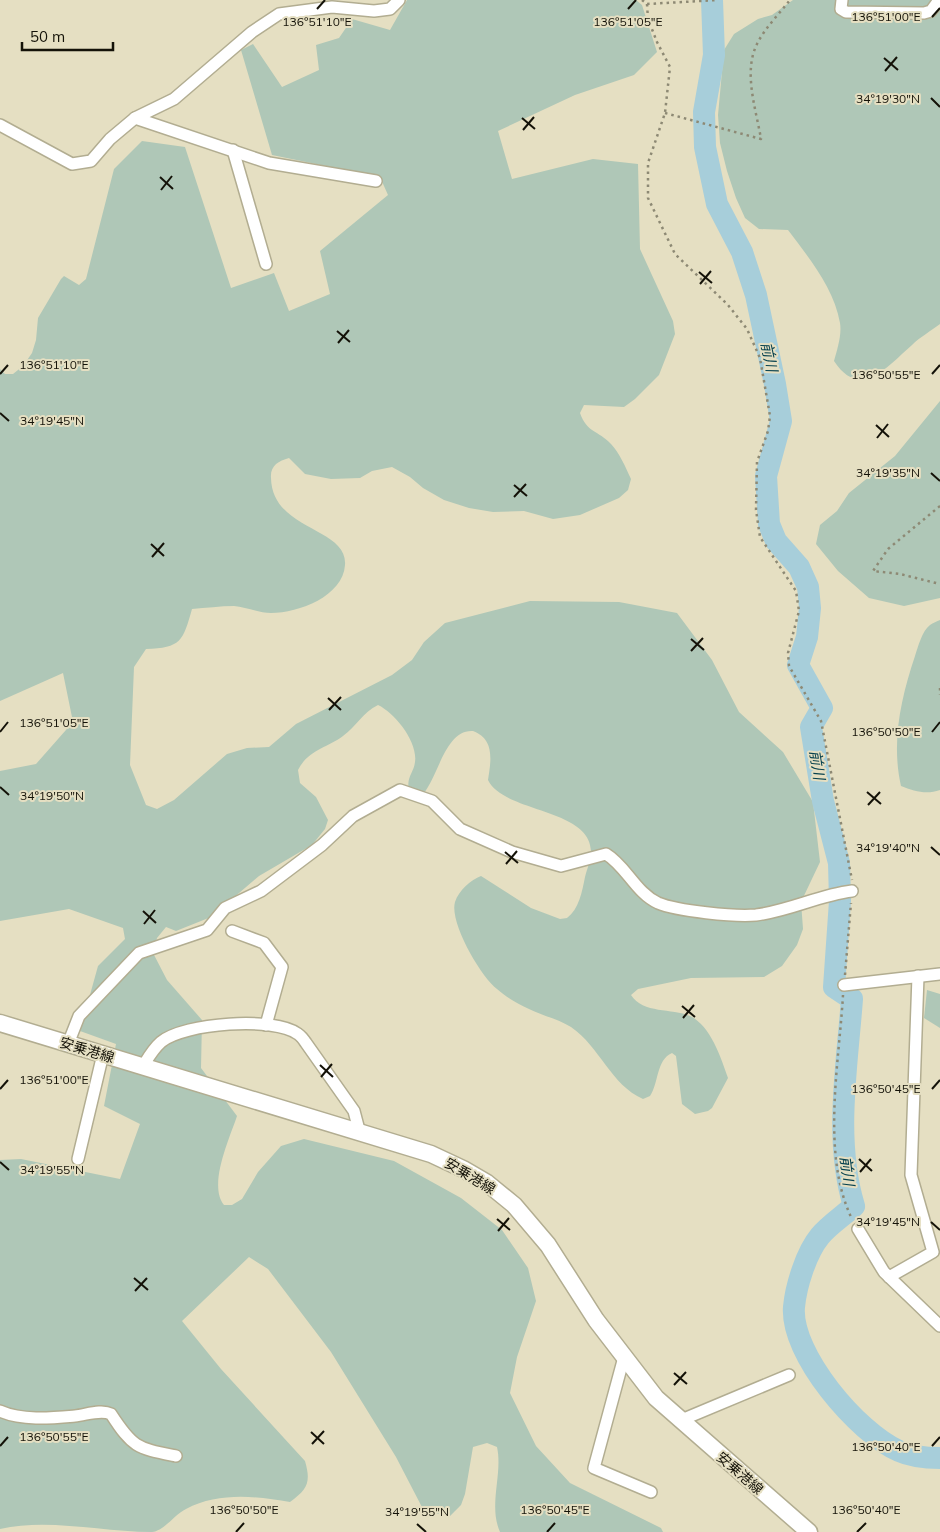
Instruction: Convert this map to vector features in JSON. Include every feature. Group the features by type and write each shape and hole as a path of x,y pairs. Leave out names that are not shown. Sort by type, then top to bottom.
{"main road":[{"name":"安乗港線","path":"0,1023 359,1130 431,1154 487,1183 514,1205 548,1245 596,1320 656,1398 809,1532"}],"street":[{"path":"0,125 72,164 91,161 110,139 135,118 174,99 252,32 279,14 332,6 374,11 390,9 400,0"},
{"path":"842,0 841,9 846,12 924,14 931,11 939,0"},
{"path":"135,118 268,163 376,181"},
{"path":"233,150 266,264"},
{"path":"68,1044 79,1016 139,953 206,930 225,908 261,891 322,845 353,816 400,790 432,801 460,829 512,852 560,866 606,854 615,859 626,875 657,902 688,911 756,915 844,891"},
{"path":"232,931 264,943 282,967 266,1025"},
{"path":"844,985 940,974"},
{"path":"889,1277 933,1252 911,1175 918,976"},
{"path":"142,1066 162,1041 193,1027 259,1023 298,1034 354,1111 359,1130"},
{"path":"78,1159 103,1054"},
{"path":"858,1229 889,1277 940,1326"},
{"path":"624,1357 594,1468 651,1492"},
{"path":"680,1420 789,1375"},
{"path":"0,1411 24,1417 75,1416 106,1412 111,1414 132,1443 142,1449 176,1456"}],"path":[{"path":"642,0 647,4 718,0"},
{"path":"665,113 761,139 752,93 753,55 761,36 790,0"},
{"path":"647,4 648,19 670,67 665,113 648,163 648,198 675,254 728,304 747,329 760,358 770,416 768,431 756,462 756,510 760,537 796,591 799,611 788,653 789,666 821,720 852,875 844,891 844,985"},
{"path":"940,506 888,549 879,559 873,571 900,574 940,584"},
{"path":"940,688 940,695"},
{"path":"843,1001 834,1139 836,1174 842,1199 858,1229"}],"green space":[{"path":"407,0 636,0 642,5 657,52 634,75 575,95 498,131 512,179 593,159 638,164 640,249 673,321 675,334 659,375 635,399 624,407 584,405 580,413 589,428 606,439 620,456 631,479 628,490 619,498 580,515 553,519 524,511 493,512 469,508 444,500 392,467 372,471 360,478 331,479 305,474 289,458 278,462 273,467 271,474 275,495 283,509 335,543 343,553 345,565 342,576 337,586 328,594 318,601 294,610 266,613 234,606 192,609 186,629 179,641 167,647 146,649 134,667 130,765 146,805 157,809 174,800 227,754 247,748 269,747 296,724 392,675 412,660 424,642 445,623 530,601 619,602 677,613 712,660 739,712 783,752 813,802 820,862 801,902 803,929 797,945 782,966 764,977 691,978 638,989 631,995 636,1001 650,1008 683,1014 697,1021 704,1027 714,1043 728,1078 712,1108 695,1114 682,1104 676,1056 672,1053 667,1056 660,1066 650,1096 643,1099 622,1085 590,1045 571,1027 508,998 490,983 461,935 454,911 459,893 473,880 481,876 531,908 560,919 567,918 579,900 590,861 591,851 587,837 577,826 562,818 511,799 497,791 488,780 490,751 488,745 485,739 473,731 463,732 455,738 423,794 409,789 409,778 415,762 413,746 398,721 378,705 343,736 307,758 298,770 300,783 316,797 328,820 325,829 312,845 259,876 211,917 176,931 166,927 157,938 153,953 167,980 202,1020 201,1068 237,1116 225,1149 219,1174 218,1186 224,1205 232,1205 242,1199 258,1172 281,1146 304,1139 394,1161 461,1198 502,1230 528,1268 536,1301 517,1357 510,1393 536,1446 570,1483 661,1528 663,1532 500,1532 495,1511 498,1468 497,1447 487,1443 473,1447 465,1494 461,1505 450,1516 424,1511 396,1457 331,1352 268,1269 249,1257 182,1321 221,1369 305,1461 308,1480 301,1493 290,1502 251,1497 211,1500 186,1509 161,1529 152,1532 56,1525 19,1526 0,1529 0,1160 21,1159 120,1179 140,1124 104,1106 116,1044 80,1031 98,966 125,939 123,928 69,909 0,921 0,771 36,764 73,722 63,673 0,701 0,369 5,374 13,374 23,366 32,353 36,340 38,318 61,279 64,276 79,285 86,279 114,169 142,141 185,147 231,288 274,273 289,311 330,294 320,251 388,195 380,177 272,155 241,50 253,44 282,87 319,70 316,45 339,38 352,19 390,30"},
{"path":"793,0 940,0 940,324 918,339 884,370 864,379 854,378 844,373 834,361 840,332 837,310 820,274 804,251 788,230 759,229 745,218 727,171 720,143 718,115 724,50 734,34 758,19 772,15"},
{"path":"940,401 940,598 904,606 869,598 838,571 816,544 820,525 837,511 849,493 895,456"},
{"path":"940,620 940,790 915,791 901,786 897,753 899,720 910,672 919,644 927,628"},
{"path":"927,990 940,994 940,1028 924,1018"}],"waterway":[{"name":"前川","path":"712,0 714,55 704,112 705,147 717,204 742,252 756,295 775,384 781,421 766,476 769,524 776,541 799,567 808,587 810,608 807,637 798,665 822,708 811,727 823,801 839,863 840,901 834,987 852,999 845,1077 843,1129 848,1181 854,1206 824,1232 810,1251 802,1270 795,1299 796,1326 803,1347 815,1368 830,1390 865,1428 883,1442 899,1451 920,1457 940,1458"}]}
